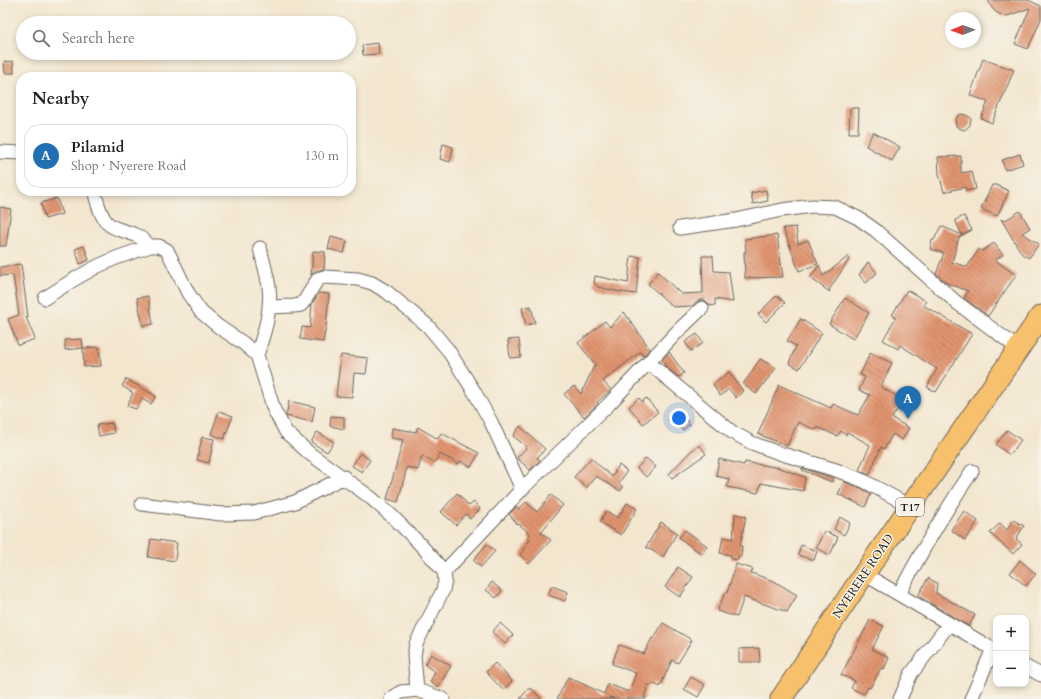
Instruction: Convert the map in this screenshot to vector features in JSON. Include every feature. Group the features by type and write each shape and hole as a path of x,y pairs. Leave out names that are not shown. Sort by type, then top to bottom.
{"main road":[{"name":"NYERERE ROAD","path":"781,699 910,506 1041,316"}],"street":[{"path":"0,152 16,153"},
{"path":"96,196 105,221 114,227 142,238 150,246"},
{"path":"680,228 736,220 782,210 812,206 835,207 858,218 875,230 956,302 1019,348"},
{"path":"45,298 96,267 116,258 150,246 159,246 167,250 188,293 201,312 218,327 243,343 257,355 274,410 286,432 310,453 370,497 394,518 417,541 444,572 445,581 443,590 416,644 414,669 417,690"},
{"path":"257,355 264,332 269,306 269,289 260,248"},
{"path":"269,306 301,305 318,279 324,277 358,280 372,283 387,292 428,326 448,350 491,422 522,489"},
{"path":"444,572 522,489 609,404 678,331 702,308"},
{"path":"649,363 732,432 752,443 779,453 836,470 864,482 910,506"},
{"path":"899,594 946,510 972,471"},
{"path":"142,504 221,514 254,513 295,502 344,477"},
{"path":"864,574 993,649"},
{"path":"900,699 911,674 949,624"},
{"path":"971,699 995,651"},
{"path":"1029,669 1041,675"},
{"path":"392,699 401,692 417,690 443,699"}],"building":[{"path":"988,0 1028,0 1041,6 1041,19 1028,49 1015,44 1030,8 1007,16 1001,15 992,8"},
{"path":"378,43 379,54 363,55 362,45"},
{"path":"983,59 1014,70 992,123 981,118 988,102 970,95"},
{"path":"13,61 14,73 5,73 4,62"},
{"path":"850,108 859,108 858,133 849,133"},
{"path":"961,114 971,118 970,125 964,130 957,127 955,122 957,117"},
{"path":"873,132 900,147 892,161 866,146"},
{"path":"443,144 453,147 450,162 440,159"},
{"path":"1020,154 1023,164 1005,170 1002,160"},
{"path":"961,156 961,173 972,171 976,189 966,191 965,187 944,192 939,174 938,157"},
{"path":"992,185 996,185 1009,191 997,216 981,209"},
{"path":"766,190 768,201 753,204 751,193"},
{"path":"57,198 62,214 45,219 41,203"},
{"path":"0,207 11,209 6,246 0,246"},
{"path":"1020,211 1030,228 1022,233 1039,244 1029,258 1022,254 1001,219 1004,221"},
{"path":"964,216 972,230 959,237 952,262 967,267 979,249 982,251 994,243 1003,255 995,260 1016,275 988,316 964,298 968,291 947,283 936,274 944,253 930,249 932,240 934,240 941,226 962,235 955,220"},
{"path":"796,227 798,244 808,240 818,264 799,271 783,228"},
{"path":"777,235 783,277 745,278 745,239"},
{"path":"331,237 347,241 344,253 328,249"},
{"path":"84,246 89,260 80,264 75,249"},
{"path":"313,251 325,252 324,269 315,271 311,275"},
{"path":"631,256 640,257 636,294 598,287 594,283 595,276 628,283"},
{"path":"702,256 713,256 714,271 729,272 733,302 715,299 715,305 710,306 705,300 700,300 692,306 673,307 648,284 658,272 681,294 703,293"},
{"path":"849,256 850,258 829,290 830,292 810,278 819,265 823,276"},
{"path":"868,262 877,273 866,283 859,275"},
{"path":"21,264 28,317 26,317 35,339 18,345 8,319 19,315 13,275 0,276 0,267"},
{"path":"907,290 926,301 923,305 972,334 936,392 927,387 937,369 900,345 898,349 883,340 896,317 892,315"},
{"path":"319,293 329,294 323,342 300,339 302,327 310,328 312,304"},
{"path":"148,296 153,324 143,326 137,298"},
{"path":"775,297 779,297 785,303 766,322 758,314"},
{"path":"845,298 869,313 853,339 829,324"},
{"path":"531,306 535,323 526,325 522,308"},
{"path":"624,312 650,349 643,356 640,352 603,381 611,390 597,402 598,404 584,417 564,394 574,386 581,394 595,364 578,343 605,321 610,327"},
{"path":"801,319 822,333 799,369 789,363 796,346 787,341"},
{"path":"697,334 703,343 691,351 685,342"},
{"path":"82,339 83,348 65,350 65,340"},
{"path":"519,339 521,357 510,358 508,340"},
{"path":"99,347 101,366 84,367 83,348"},
{"path":"669,352 684,373 679,377 667,368 662,360"},
{"path":"870,353 892,363 881,387 903,400 892,418 909,428 902,440 893,434 884,449 881,447 869,475 859,470 870,445 847,432 846,435 841,431 837,436 817,427 816,430 798,422 787,446 758,434 779,385 831,408 833,404 858,415 870,395 859,390 865,377 860,375"},
{"path":"341,355 368,358 366,374 354,373 352,397 336,396"},
{"path":"760,359 776,368 756,394 743,384"},
{"path":"729,372 743,391 736,398 729,389 720,396 713,385"},
{"path":"126,379 156,396 151,404 142,399 136,409 127,406 133,393 122,386"},
{"path":"639,398 642,402 646,398 658,412 643,424 629,407"},
{"path":"289,401 315,407 312,422 286,416"},
{"path":"219,411 233,416 224,439 211,434"},
{"path":"676,411 690,424 683,430 668,420"},
{"path":"331,416 344,417 344,429 330,426"},
{"path":"112,423 114,433 99,436 97,425"},
{"path":"520,426 545,449 537,458 540,460 530,470 517,458 527,447 513,436"},
{"path":"418,427 438,439 441,433 479,453 471,467 460,461 459,464 440,454 434,463 422,456 418,470 407,467 398,502 387,499 403,440 391,438 392,428 416,432"},
{"path":"1007,430 1021,440 1010,455 996,445"},
{"path":"317,432 334,442 327,452 311,442"},
{"path":"202,437 214,439 209,463 197,460"},
{"path":"700,445 706,454 672,478 669,474 691,451"},
{"path":"360,453 370,460 362,472 352,466"},
{"path":"591,458 612,477 619,465 627,471 619,483 623,487 620,491 596,476 586,488 574,477"},
{"path":"646,458 656,467 646,477 637,468"},
{"path":"719,459 744,465 745,462 780,468 805,477 803,491 761,483 758,493 727,487 729,479 716,476"},
{"path":"802,468 834,478 832,482 802,470"},
{"path":"844,482 861,488 871,494 865,507 838,494"},
{"path":"457,493 469,506 474,502 480,509 470,519 466,514 456,525 441,512"},
{"path":"551,495 563,505 541,532 551,540 529,564 520,555 530,539 528,537 530,534 519,524 518,525 509,514 516,507 519,509 526,502 537,512"},
{"path":"627,503 637,509 621,535 600,522 606,511 618,518"},
{"path":"964,511 978,521 965,540 951,530"},
{"path":"735,514 746,516 740,546 742,546 741,557 738,556 738,560 731,559 731,555 720,553 723,537 733,539"},
{"path":"840,517 850,523 844,535 834,529"},
{"path":"1013,520 1024,526 1016,539 1022,544 1013,554 990,533 1000,523 1007,530"},
{"path":"661,522 677,533 663,557 646,547"},
{"path":"685,530 707,546 702,554 679,538"},
{"path":"824,531 838,537 830,555 816,548"},
{"path":"151,539 177,543 175,561 148,557"},
{"path":"487,544 495,551 481,567 473,560"},
{"path":"801,545 817,551 814,560 798,555"},
{"path":"1020,560 1036,574 1026,586 1010,573"},
{"path":"736,564 753,569 751,573 774,581 797,595 787,612 744,597 737,617 717,611 725,593 727,593"},
{"path":"678,567 693,577 680,597 665,587"},
{"path":"928,578 937,583 936,593 975,615 969,626 918,596"},
{"path":"492,582 502,591 496,598 486,590"},
{"path":"552,586 568,592 565,601 548,595"},
{"path":"870,620 884,626 872,649 889,658 884,669 881,668 870,688 868,687 864,694 851,688 855,681 841,675"},
{"path":"500,623 513,635 505,644 492,632"},
{"path":"663,623 692,640 678,663 672,660 660,687 653,683 651,686 648,685 644,697 646,699 616,699 609,697 614,699 557,699 568,677 604,694 608,684 629,692 636,673 612,664 619,645 644,654 652,638 654,638"},
{"path":"759,648 760,662 739,662 739,649"},
{"path":"431,654 451,666 438,687 430,682 435,672 425,665"},
{"path":"495,663 512,681 503,690 486,672"},
{"path":"691,677 705,685 698,697 684,689"},
{"path":"528,689 532,689 542,699 520,699"}],"place":[{"name":"Pilamid","path":"908,419"}]}
